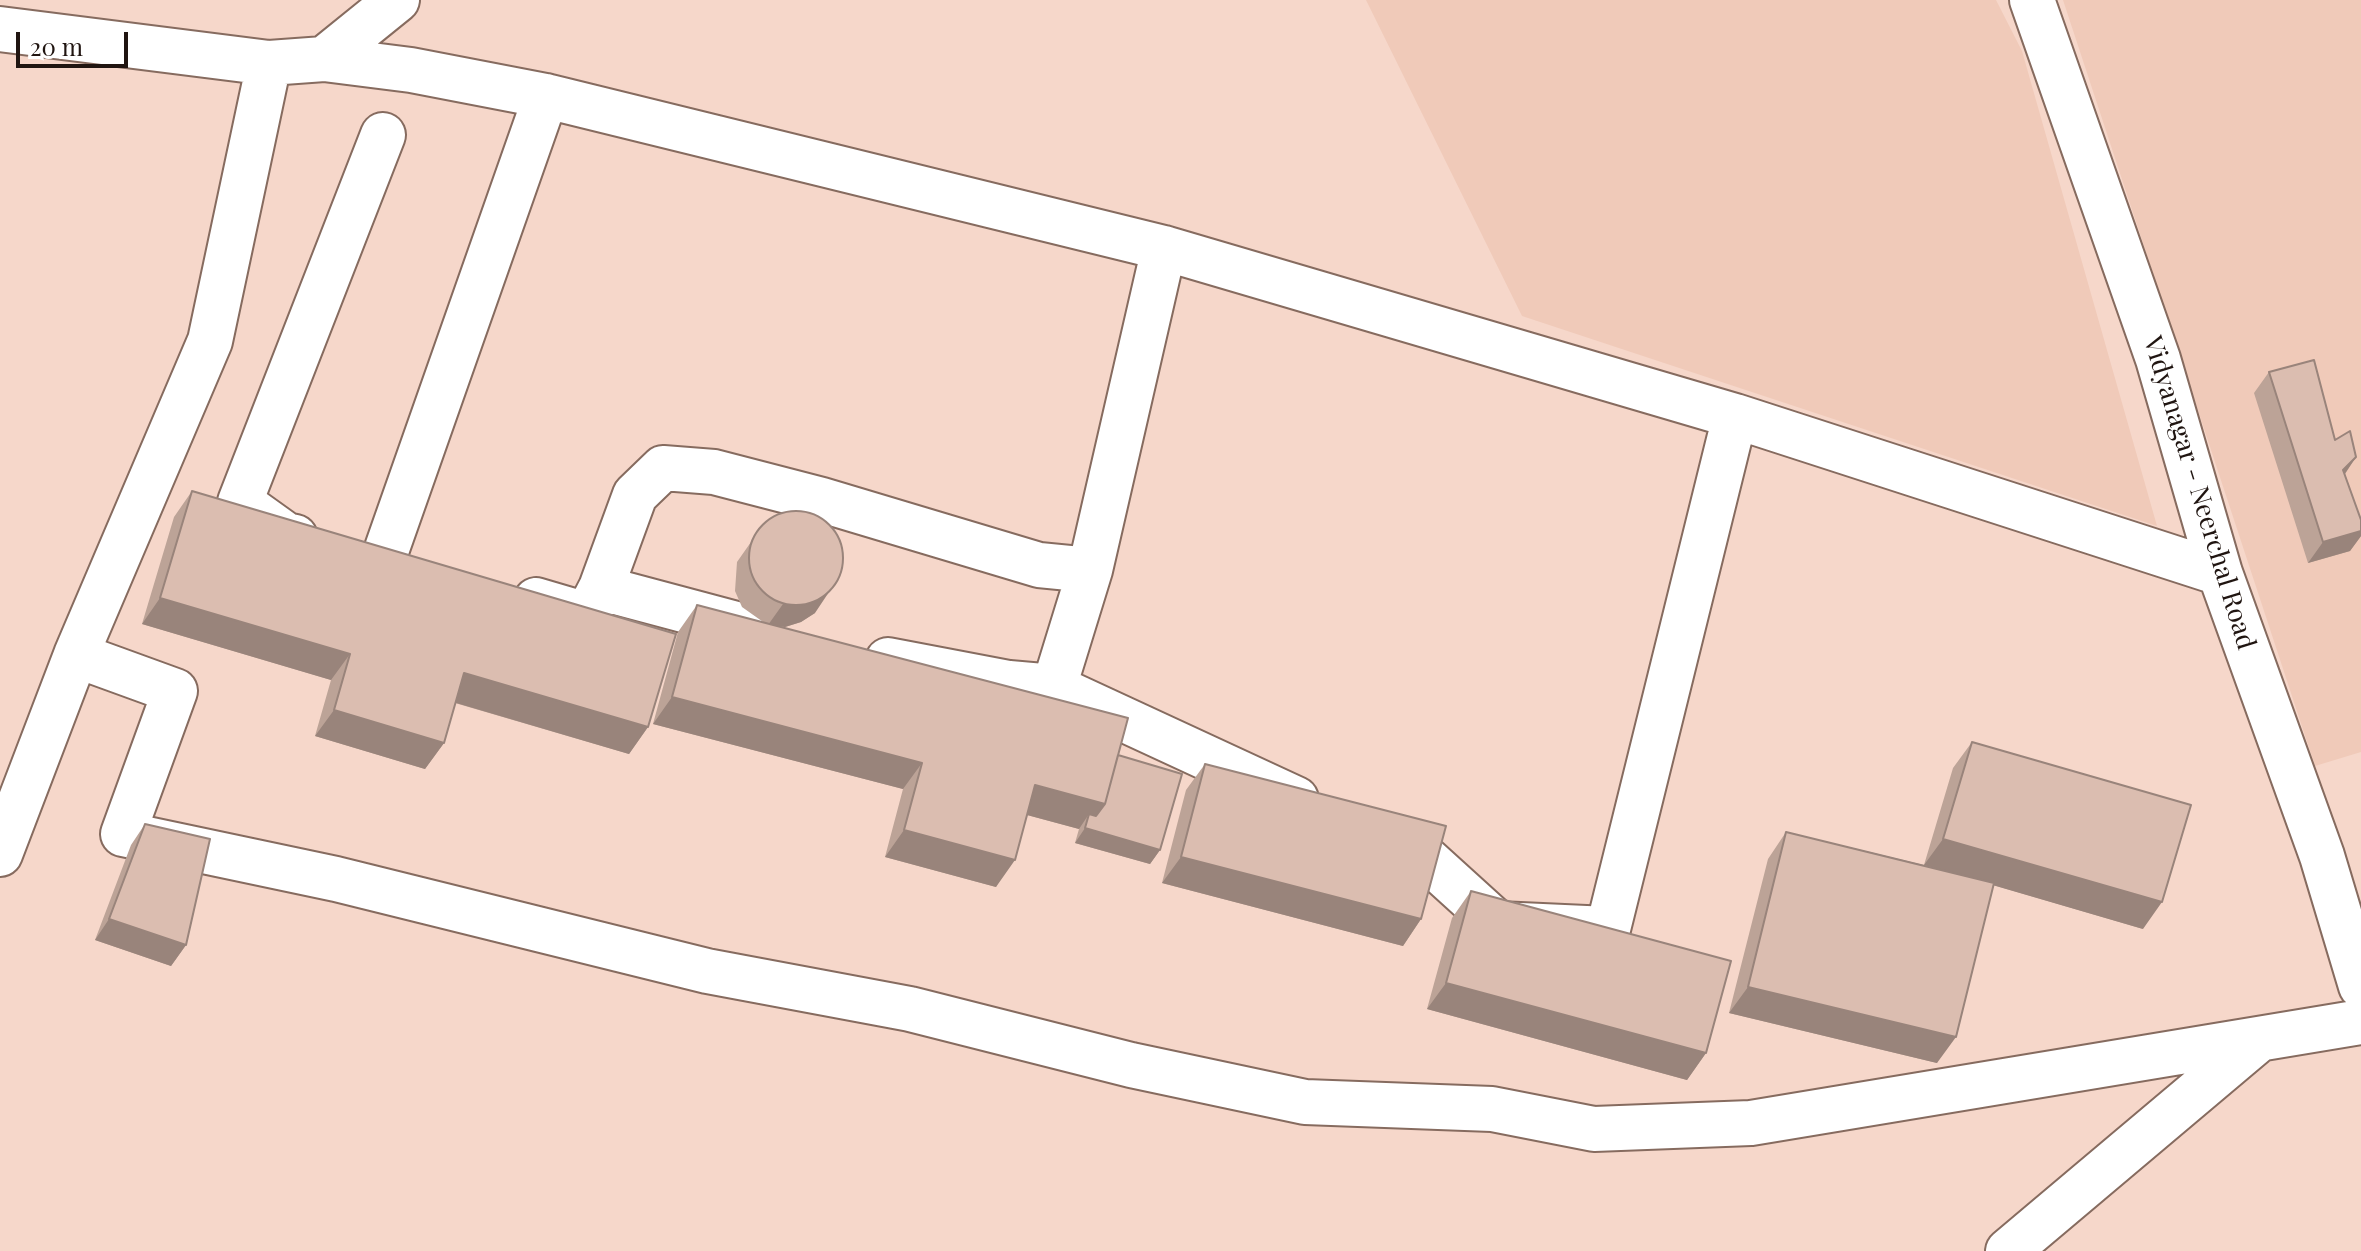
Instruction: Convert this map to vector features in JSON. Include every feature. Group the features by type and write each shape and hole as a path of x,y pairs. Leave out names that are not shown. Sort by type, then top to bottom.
{"street":[{"path":"324,59 397,0"},
{"name":"Vidyanagar - Neerchal Road","path":"2032,0 2158,359 2220,573 2322,856 2361,986"},
{"path":"0,29 269,63 324,59 411,70 546,96 1164,248 1735,416 2220,573"},
{"path":"0,854 76,655 210,341 269,63"},
{"path":"383,135 240,502 286,535 400,561 546,96"},
{"path":"1054,687 1090,570 1164,248"},
{"path":"844,650 1009,683 1054,687 1422,855 1498,924 1608,929 1735,416"},
{"path":"501,590 587,615 601,588 635,495 663,468 714,472 822,500 1039,565 1090,570"},
{"path":"601,588 783,635"},
{"path":"76,655 175,691 123,834 336,879 707,971 910,1009 1131,1065 1305,1102 1492,1109 1594,1129 1751,1123 2361,1022"},
{"path":"2008,1251 2258,1041"}],"shaded area":[{"path":"1366,0 1996,0 2022,51 2157,526 1522,316"},
{"path":"2063,0 2361,0 2361,752 2315,766"}],"building":[{"path":"2314,360 2335,440 2350,431 2356,457 2343,470 2361,520 2361,531 2323,542 2269,372"},
{"path":"192,491 676,634 648,727 464,673 444,743 334,710 350,654 160,598"},
{"path":"796,511 814,515 829,525 839,540 843,558 839,576 829,591 814,601 796,605 778,601 763,591 753,576 749,558 753,540 763,525 778,515"},
{"path":"697,605 1128,718 1105,804 1035,785 1015,860 904,830 922,763 672,697"},
{"path":"1972,742 2191,805 2162,902 1943,839"},
{"path":"1118,755 1182,774 1160,850 1085,828 1089,814 1096,816 1105,804"},
{"path":"1205,764 1446,826 1421,919 1181,857"},
{"path":"145,824 210,839 186,945 109,919"},
{"path":"1786,832 1994,883 1956,1037 1748,987"},
{"path":"1471,891 1731,961 1706,1053 1446,983"}]}
